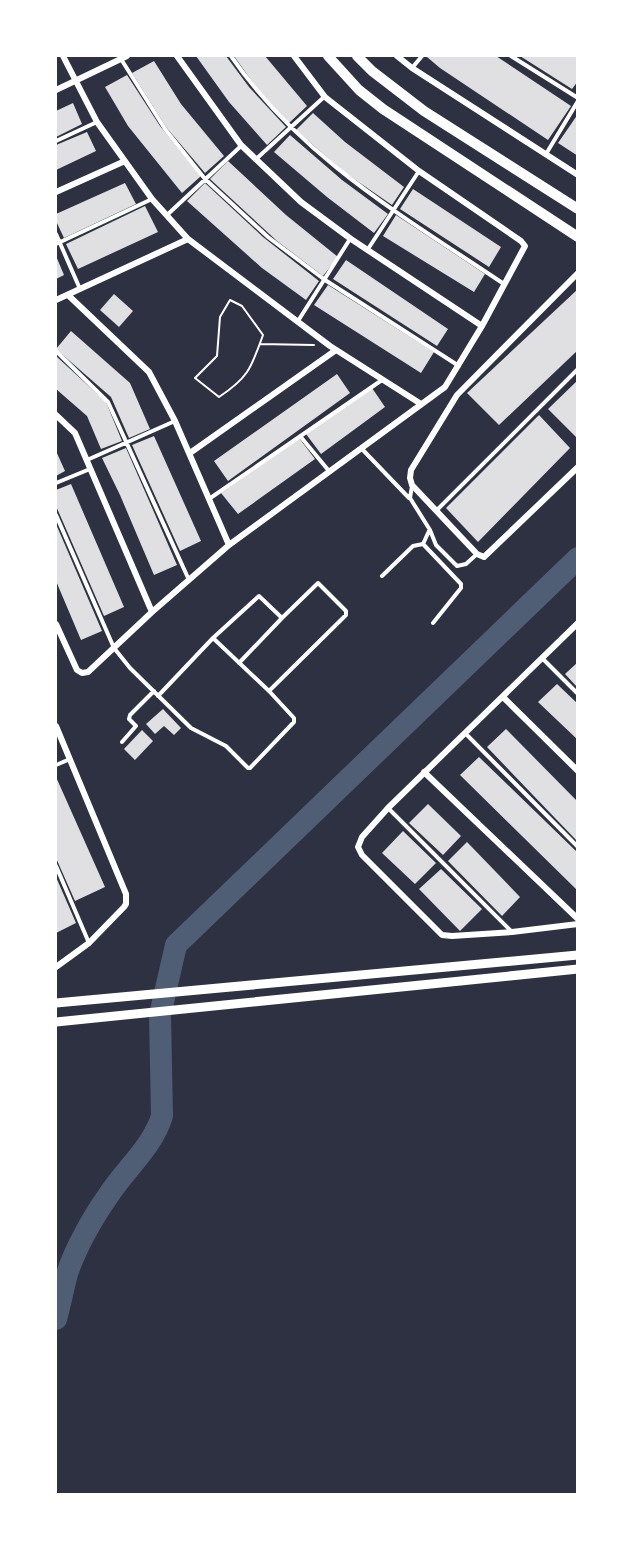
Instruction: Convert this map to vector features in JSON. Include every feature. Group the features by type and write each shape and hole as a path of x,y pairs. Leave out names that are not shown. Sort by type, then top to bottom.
{"main road":[{"path":"328,56 359,90 383,109 578,237"},
{"path":"357,56 372,71 424,111 578,209"}],"street":[{"path":"63,56 97,122 152,199 188,239 333,348 421,404"},
{"path":"177,56 242,145 301,202 351,239 482,326"},
{"path":"56,624 77,670 82,674 88,672 229,545 445,387 482,326 525,246 524,243 419,171 325,97 294,56"},
{"path":"397,56 578,175"},
{"path":"56,90 124,57"},
{"path":"56,192 125,161"},
{"path":"56,300 188,239"},
{"path":"578,273 457,395 411,470 410,478 412,485 436,511 477,554 484,557 578,467"},
{"path":"68,295 149,372 190,453 229,545"},
{"path":"190,453 333,348"},
{"path":"445,387 457,395"},
{"path":"56,415 75,433 152,612"},
{"path":"578,624 388,808 362,837 358,847 362,855 442,935 512,932 578,924"},
{"path":"503,697 578,771"},
{"path":"56,726 124,885 126,904 89,943 56,967"},
{"path":"424,772 578,919"},
{"path":"56,1003 578,955"},
{"path":"56,1022 578,969"}],"lane":[{"path":"231,56 252,87 290,128 324,158 382,203 504,284"},
{"path":"412,68 423,56"},
{"path":"511,56 578,99 546,154"},
{"path":"124,57 165,129 205,179 268,237 325,280 459,366"},
{"path":"255,160 325,97"},
{"path":"56,141 97,122"},
{"path":"167,215 242,145"},
{"path":"368,249 419,171"},
{"path":"57,244 152,199"},
{"path":"56,234 57,244 80,290"},
{"path":"298,321 351,239"},
{"path":"56,351 108,402 189,580"},
{"path":"436,511 578,369"},
{"path":"209,500 382,380"},
{"path":"87,460 175,421"},
{"path":"300,436 329,471"},
{"path":"361,448 410,498 430,530 436,545 457,566 466,564 477,554"},
{"path":"56,483 90,469"},
{"path":"410,498 412,485"},
{"path":"56,514 114,648 130,668 191,728 226,746 248,768 254,765 294,722 294,718 213,638"},
{"path":"423,544 430,530"},
{"path":"382,576 412,546 423,544"},
{"path":"423,544 461,584 461,588 433,623"},
{"path":"239,663 318,583 346,611 342,619 269,691"},
{"path":"158,696 213,638 259,596 282,618"},
{"path":"542,657 578,694"},
{"path":"122,742 136,726 129,719 130,716 154,691"},
{"path":"465,734 578,847"},
{"path":"56,765 70,759"},
{"path":"388,808 512,932"},
{"path":"56,866 89,943"}],"path":[{"path":"230,300 242,306 263,335 260,344 244,379 219,397 195,378 217,356 220,317 230,300"},
{"path":"260,344 333,348"}],"building":[{"path":"196,56 226,56 249,87 286,127 267,145 229,102"},
{"path":"234,56 265,56 307,106 289,123 262,95"},
{"path":"428,56 496,56 571,106 548,140 440,68"},
{"path":"520,56 578,56 578,81 572,89"},
{"path":"154,61 181,104 224,156 205,173 166,127 132,73"},
{"path":"127,75 160,126 201,176 182,193 128,126 105,87"},
{"path":"73,103 82,124 56,137 56,111"},
{"path":"313,113 345,142 404,187 392,205 344,172 296,130"},
{"path":"578,114 578,156 558,143"},
{"path":"87,132 96,151 56,170 56,145"},
{"path":"290,135 342,180 388,214 374,233 274,152"},
{"path":"228,161 286,215 338,257 323,276 277,241 210,179"},
{"path":"125,183 136,204 64,238 56,221 56,214"},
{"path":"205,183 263,237 319,281 306,300 262,268 187,201"},
{"path":"413,189 501,247 489,267 400,209"},
{"path":"145,206 158,232 78,269 66,244"},
{"path":"396,215 485,274 474,292 383,236"},
{"path":"56,256 64,275 56,279"},
{"path":"346,260 448,329 437,346 333,279"},
{"path":"328,285 434,352 421,373 314,305"},
{"path":"578,289 578,350 499,425 467,393"},
{"path":"114,294 133,311 119,327 100,310"},
{"path":"71,331 130,383 150,429 129,438 111,397 56,349"},
{"path":"56,356 106,402 122,441 101,449 87,416 56,389"},
{"path":"337,374 350,393 228,481 214,461"},
{"path":"578,380 578,439 548,409"},
{"path":"372,388 385,407 321,454 306,434"},
{"path":"539,415 570,448 478,542 446,508"},
{"path":"154,436 201,541 180,551 132,445"},
{"path":"299,438 315,459 238,514 221,493"},
{"path":"126,448 177,565 154,575 102,458"},
{"path":"56,451 65,471 56,476"},
{"path":"71,484 124,607 104,616 56,506 56,490"},
{"path":"56,524 102,631 81,640 56,581"},
{"path":"578,662 578,688 565,674"},
{"path":"557,684 578,704 578,740 538,702"},
{"path":"163,709 181,728 174,735 164,726 155,734 146,724"},
{"path":"506,729 578,802 578,842 487,747"},
{"path":"142,730 153,741 135,760 124,749"},
{"path":"479,757 578,853 578,891 460,775"},
{"path":"56,777 105,887 75,901 56,858"},
{"path":"428,804 461,836 443,855 409,823"},
{"path":"403,831 436,863 415,884 382,853"},
{"path":"467,842 520,897 502,916 448,861"},
{"path":"441,869 482,909 460,931 419,889"},
{"path":"56,877 76,923 56,933"}],"waterway":[{"path":"56,1319 67,1274 85,1234 115,1186 152,1138 162,1116 160,1015 176,945 578,558"}]}
